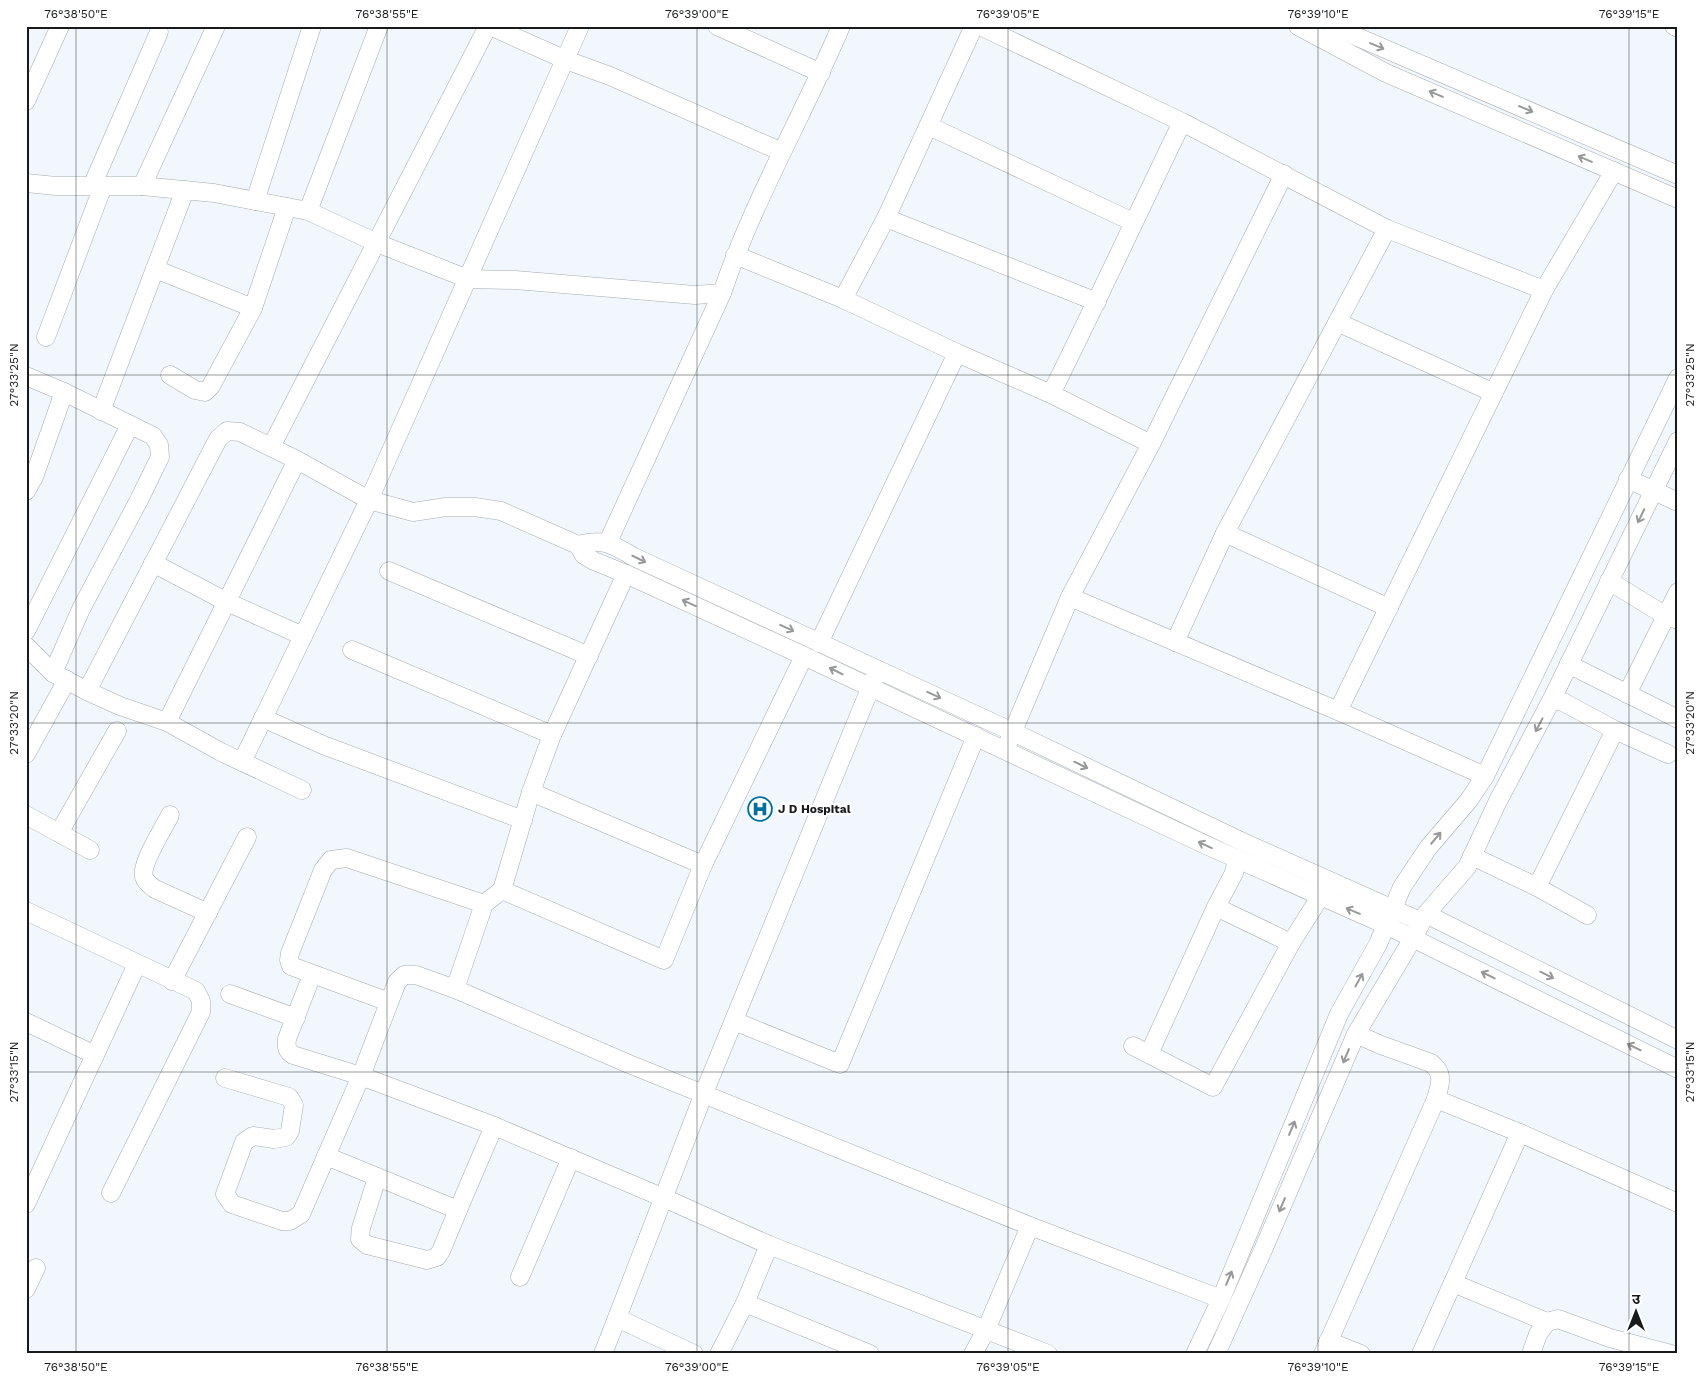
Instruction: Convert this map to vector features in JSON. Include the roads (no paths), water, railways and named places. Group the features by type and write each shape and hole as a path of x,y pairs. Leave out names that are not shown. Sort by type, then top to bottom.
{"street":[{"path":"26,101 60,26"},
{"path":"142,186 216,26"},
{"path":"255,201 312,26"},
{"path":"308,211 380,26"},
{"path":"271,447 489,26 566,60 610,76 782,152"},
{"path":"242,762 369,500 580,26"},
{"path":"717,26 821,73"},
{"path":"608,542 722,293 735,255 782,152 821,73 841,26"},
{"path":"842,299 886,218 974,26"},
{"path":"980,26 1182,122 1387,229 1544,290"},
{"path":"1298,26 1386,73 1678,199"},
{"path":"1674,26 1678,28"},
{"path":"1333,27 1678,175"},
{"path":"46,336 97,186 159,32"},
{"path":"1051,394 1097,302 1182,122"},
{"path":"929,126 1134,222"},
{"path":"1338,711 1544,290 1614,171"},
{"path":"1006,750 1070,597 1151,444 1284,174"},
{"path":"26,183 56,186 142,186 185,190 214,193 308,211 377,243 468,278 515,280 695,295 722,293"},
{"path":"101,410 185,190"},
{"path":"170,375 195,390 205,392 211,386 252,308 287,207"},
{"path":"886,218 1097,302"},
{"path":"1175,642 1225,533 1387,229"},
{"path":"735,255 842,299 957,353 1051,394 1151,444"},
{"path":"155,269 252,308"},
{"path":"1337,322 1494,393"},
{"path":"819,643 957,353"},
{"path":"26,376 64,392 153,436 159,445 160,457 81,609 60,676 26,754"},
{"path":"1195,1354 1221,1298 1339,1014 1364,970 1402,887 1428,848 1469,800 1485,776 1678,378"},
{"path":"26,491 34,477 64,392"},
{"path":"26,631 130,425"},
{"path":"87,691 218,439 227,431 240,432 297,460 369,500 413,512 446,507 475,507 501,511 578,545 584,555 594,561 804,656 1238,860 1414,938 1678,1068"},
{"path":"1216,1354 1356,1034 1424,918 1467,867 1498,801 1552,699 1678,440"},
{"path":"167,722 297,460"},
{"path":"1628,479 1678,502"},
{"path":"1225,533 1389,608"},
{"path":"578,545 589,542 608,542 634,557 1013,732 1245,843 1393,908 1424,918 1678,1040"},
{"path":"153,563 227,602 303,636"},
{"path":"388,571 589,656"},
{"path":"455,989 484,904 502,890 531,792 552,736 626,574"},
{"path":"1609,581 1672,618"},
{"path":"1627,694 1672,618 1678,592"},
{"path":"1070,597 1485,776"},
{"path":"26,646 60,676 87,691 120,706 167,722 242,762 302,790"},
{"path":"352,650 552,736"},
{"path":"502,890 664,960 703,865 804,656"},
{"path":"1569,663 1574,668 1678,719"},
{"path":"603,1354 704,1093 878,669"},
{"path":"1552,699 1563,702 1615,730 1668,754"},
{"path":"263,718 323,745 523,820"},
{"path":"1537,887 1615,730"},
{"path":"59,833 117,731"},
{"path":"734,1020 840,1064 976,736"},
{"path":"531,792 703,865"},
{"path":"26,815 90,850"},
{"path":"170,815 144,865 143,875 147,884 208,913"},
{"path":"172,981 247,837"},
{"path":"1472,856 1537,887 1587,915"},
{"path":"389,1002 291,966 289,960 290,952 323,870 331,860 347,858 484,904"},
{"path":"1149,1054 1216,907 1234,873 1238,860"},
{"path":"1134,1046 1213,1087 1291,943 1320,897"},
{"path":"1216,907 1291,943"},
{"path":"26,911 196,991 201,1002 201,1012 112,1193"},
{"path":"26,1204 137,964"},
{"path":"225,1078 288,1097 294,1105 290,1131 286,1137 274,1140 254,1136 244,1142 225,1194 232,1204 282,1221 290,1221 301,1214 362,1076 397,982 404,975 416,975 455,989 629,1064 1030,1226 1221,1298"},
{"path":"308,985 286,1039 288,1052 293,1055 362,1076 494,1126 769,1245 1048,1354"},
{"path":"230,994 296,1018"},
{"path":"26,1022 95,1055"},
{"path":"1356,1034 1431,1063 1437,1068 1440,1082 1436,1099 1326,1347 1361,1354"},
{"path":"1436,1099 1520,1133 1678,1203"},
{"path":"377,1178 361,1228 360,1239 367,1245 428,1260 437,1257 494,1126"},
{"path":"1421,1354 1520,1133"},
{"path":"326,1156 458,1210"},
{"path":"520,1277 571,1158"},
{"path":"973,1354 986,1330 1030,1226"},
{"path":"719,1354 745,1303 769,1245"},
{"path":"26,1289 36,1268"},
{"path":"1453,1282 1547,1322"},
{"path":"745,1303 870,1354"},
{"path":"617,1318 694,1354"},
{"path":"1531,1354 1538,1334 1547,1322 1558,1319 1607,1346 1671,1354"}],"place":[{"name":"J D Hospital","path":"760,809"}]}
